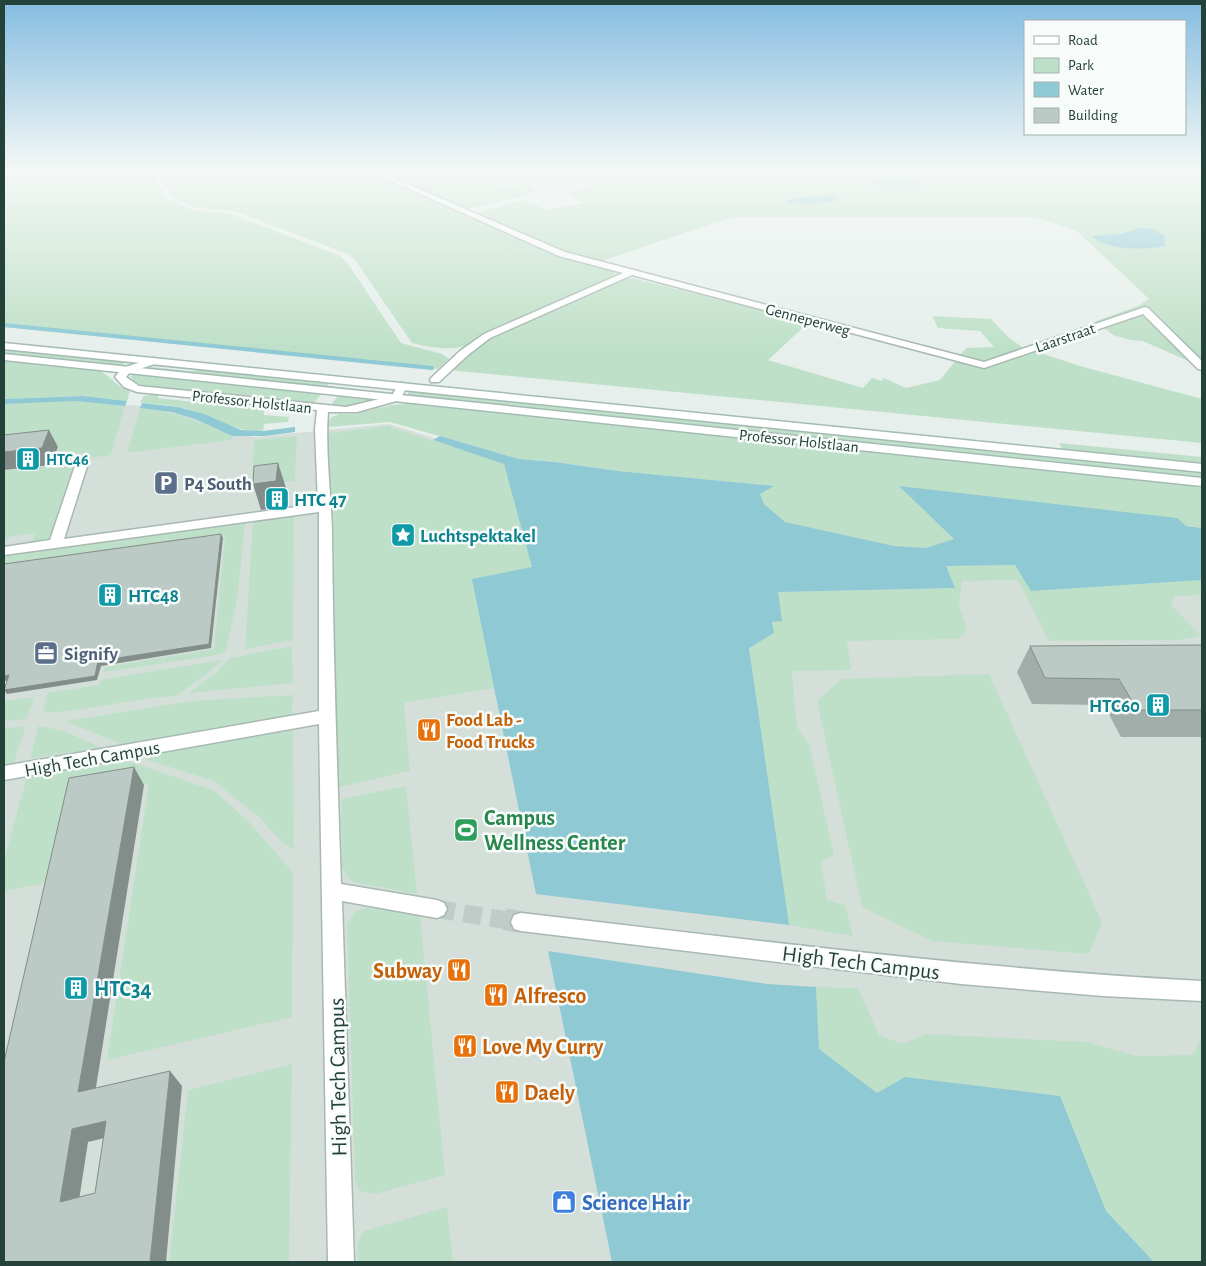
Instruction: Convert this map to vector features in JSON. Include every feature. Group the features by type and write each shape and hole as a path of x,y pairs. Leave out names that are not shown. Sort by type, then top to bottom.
{"street":[{"name":"Genneperweg","path":"505,229 562,254 984,365 987,364"},
{"path":"435,380 464,353 487,336 630,273"},
{"name":"Laarstraat","path":"987,364 1144,310 1202,367"},
{"name":"Professor Holstlaan","path":"4,346 154,361 399,392 1202,482"},
{"name":"Professor Holstlaan","path":"4,358 399,392 1202,468"},
{"name":"Professor Holstlaan","path":"154,361 126,370 120,377 128,385 137,388 323,409 357,409 399,392"},
{"name":"High Tech Campus","path":"323,409 321,429 325,507 325,637 341,1262"},
{"path":"56,544 83,460"},
{"path":"4,551 325,507"},
{"name":"High Tech Campus","path":"4,773 328,716"},
{"path":"332,891 438,909"},
{"name":"High Tech Campus","path":"521,922 961,974 1202,992"}],"shaded area":[{"path":"80,399 174,410 235,433 254,437 389,424 528,467 1202,545 1202,1262 4,1262 4,402"}],"green space":[{"path":"4,229 270,229 340,256 348,264 401,343 442,354 449,359 438,369 4,327"},
{"path":"282,229 496,229 543,250 615,271 615,274 465,346 431,347 412,343 355,260 348,254"},
{"path":"514,229 695,229 602,261 557,248"},
{"path":"1071,229 1202,229 1202,367 1143,341 1130,340 1113,335 1096,321 1138,306 1149,299 1077,231"},
{"path":"632,278 809,322 768,360 863,388 872,378 881,381 884,378 906,388 940,380 966,348 994,347 980,331 938,328 932,316 991,319 1009,338 1022,347 1080,366 1202,399 1202,443 449,370 486,341 536,317 625,279"},
{"path":"4,350 126,362 121,367 4,355"},
{"path":"4,361 101,371 118,385 130,391 127,401 83,396 4,399"},
{"path":"153,367 189,371 210,370 330,383 326,387 145,369"},
{"path":"130,376 321,394 313,404 145,387 134,381"},
{"path":"408,391 1202,471 1202,477 408,396"},
{"path":"158,395 158,398 264,410 264,415 289,417 288,422 264,424 263,431 252,431 231,426 179,407 140,402 144,396"},
{"path":"338,396 379,400 350,407 330,406"},
{"path":"76,401 125,406 111,455 76,460 75,470 55,533 49,540 32,543 35,533 4,538 4,471 53,465 59,446 4,452 4,404"},
{"path":"413,403 1160,480 1202,488 1202,528 900,486 954,539 926,548 894,546 785,522 764,504 759,494 773,486 519,459 390,422 329,427 328,421 340,414 354,414 392,405"},
{"path":"140,408 166,412 198,421 232,436 232,440 127,453"},
{"path":"387,426 504,463 533,568 473,579 495,688 404,703 410,771 335,788 329,433"},
{"path":"297,436 295,481 252,486 254,440"},
{"path":"1059,443 1202,457 1202,463 1062,449"},
{"path":"294,516 293,640 245,649 253,521"},
{"path":"245,523 237,601 225,652 211,656 103,672 106,667 214,649 225,537 4,568 4,555"},
{"path":"1015,565 1031,591 1202,580 1202,595 1174,596 1171,605 1201,636 1179,640 1049,641 1018,580 962,581 959,605 967,631 958,639 847,641 851,670 792,671 797,727 809,744 834,855 821,862 827,900 845,905 853,936 789,925 749,648 774,633 772,622 778,592 954,588 946,566"},
{"path":"292,646 293,683 189,693 217,672 230,658"},
{"path":"222,660 176,696 43,713 48,693 99,685 101,680"},
{"path":"989,674 1102,922 1089,954 932,941 862,907 817,701 841,679"},
{"path":"293,695 292,715 121,744 65,721 193,701"},
{"path":"34,697 27,719 4,721 4,701"},
{"path":"26,726 13,764 4,765 4,728"},
{"path":"38,726 61,730 103,748 31,758"},
{"path":"293,730 294,849 284,844 258,816 214,781 148,760 142,756"},
{"path":"125,760 215,791 250,823 293,873 292,1017 107,1060 149,783 80,795 60,880 4,891 4,861 27,776"},
{"path":"406,786 417,894 353,882 346,875 342,867 341,799"},
{"path":"368,908 420,915 445,1175 375,1194 361,1192 355,1181 347,923 357,910"},
{"path":"816,987 858,988 879,1035 902,1044 927,1034 1087,1042 1136,1056 1194,1055 1200,1040 1202,1041 1202,1262 1154,1262 1106,1211 1060,1096 905,1077 877,1093 819,1049"},
{"path":"292,1064 289,1261 169,1262 188,1090"},
{"path":"447,1207 453,1262 358,1262 357,1244 364,1231"}],"water":[{"path":"1137,229 1154,229 1164,236 1165,246 1138,249 1117,247 1098,241 1092,236 1121,234"},
{"path":"83,396 127,401 125,406 76,401 4,404 4,399"},
{"path":"142,403 178,407 204,414 241,430 263,431 295,427 295,432 265,436 232,436 195,419 172,412 140,408"},
{"path":"440,436 519,459 618,471 774,486 760,494 764,504 785,522 894,546 926,548 954,539 899,486 1177,518 1186,526 1202,528 1202,580 1031,591 1015,565 946,566 955,588 778,592 782,621 772,622 774,633 749,648 789,925 536,894 472,579 532,567 504,464 433,440"},
{"path":"548,951 767,984 816,987 819,1049 877,1093 905,1077 1060,1096 1106,1211 1154,1262 612,1262"}],"building":[{"path":"49,430 42,448 4,452 4,435"},
{"path":"278,463 276,481 253,484 254,466"},
{"name":"HTC48","path":"221,534 209,644 98,661 95,676 4,690 9,675 4,676 4,564"},
{"path":"1202,645 1202,710 1137,710 1119,679 1045,678 1030,646"},
{"name":"HTC34","path":"134,767 78,1092 170,1071 150,1262 4,1262 4,1062 69,778","holes":["106,1121 95,1193 60,1202 72,1129"]}],"waterway":[{"path":"4,325 432,368"}],"tunnel":[{"path":"437,909 512,921"},
{"path":"504,919 521,922"}],"place":[{"name":"HTC46","path":"28,459"},
{"name":"P4 South","path":"166,483"},
{"name":"HTC 47","path":"277,499"},
{"name":"Luchtspektakel","path":"403,535"},
{"name":"HTC48","path":"110,595"},
{"name":"Signify","path":"46,653"},
{"name":"HTC60","path":"1158,705"},
{"name":"Food Lab - Food Trucks","path":"429,730"},
{"name":"Campus Wellness Center","path":"466,830"},
{"name":"Subway","path":"459,970"},
{"name":"HTC34","path":"76,988"},
{"name":"Alfresco","path":"496,995"},
{"name":"Love My Curry","path":"465,1046"},
{"name":"Daely","path":"507,1092"},
{"name":"Science Hair","path":"564,1202"}]}
